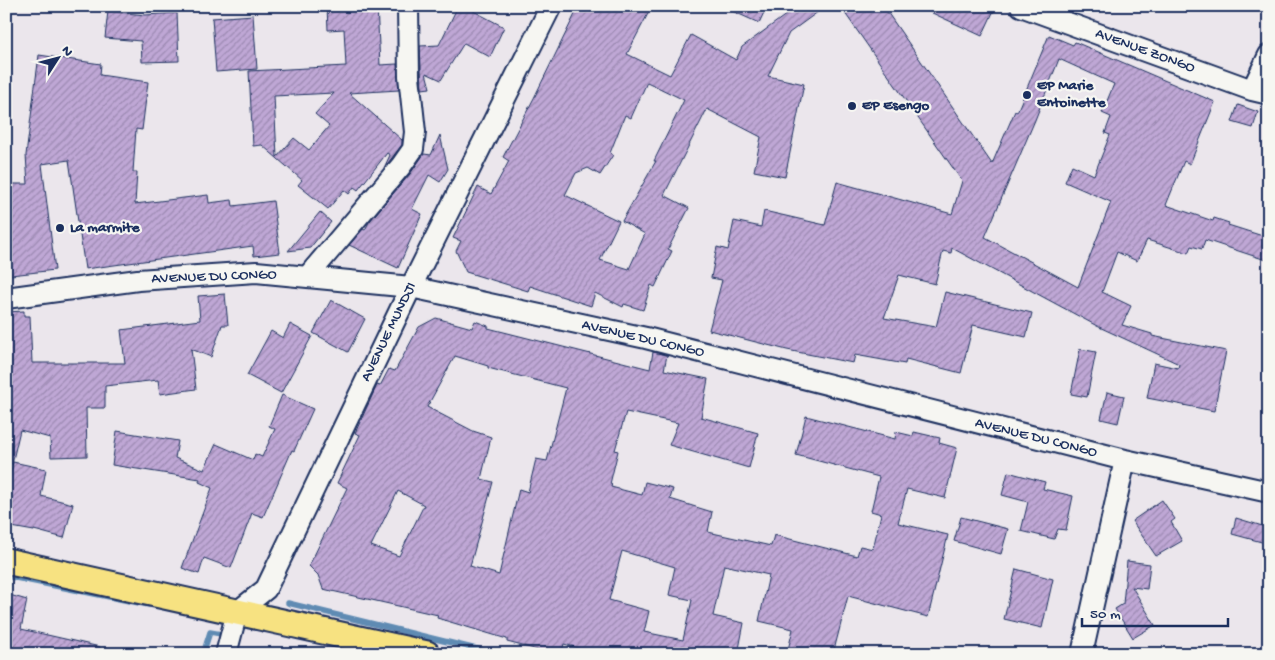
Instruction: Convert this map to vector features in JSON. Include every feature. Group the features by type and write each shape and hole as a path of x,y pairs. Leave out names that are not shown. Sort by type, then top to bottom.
{"main road":[{"path":"6,561 427,654"}],"street":[{"path":"308,276 401,166 413,149 415,132 409,76 408,6"},
{"name":"AVENUE MUNDJI","path":"237,612 266,589 411,287 551,6"},
{"name":"AVENUE ZONGO","path":"1021,6 1260,92"},
{"path":"1260,92 1269,55"},
{"name":"AVENUE DU CONGO","path":"6,298 148,279 256,272 411,287 646,338 1125,460 1269,492"},
{"path":"1082,654 1125,460"},
{"path":"226,654 237,612"}],"building":[{"path":"327,6 377,6 380,65 397,64 399,90 349,93 402,140 402,145 384,168 390,155 387,153 358,190 354,187 349,194 344,190 328,209 298,185 302,180 262,145 253,146 249,71 346,66 344,29 328,30","holes":["334,93 315,114 329,126 309,150 294,138 277,157 274,96"]},
{"path":"458,6 464,6 504,27 490,57 464,43 441,80 426,73 430,88 422,89 420,46 439,45"},
{"path":"579,6 652,6 627,54 670,75 691,35 736,60 742,47 798,6 826,6 789,33 768,76 804,84 785,177 754,171 761,137 707,109 664,195 689,208 668,249 672,251 655,287 651,285 643,310 624,304 623,307 595,293 591,306 530,286 528,291 466,272 456,251 461,241 453,238 478,187 491,194 509,161 503,157","holes":["647,82 684,100 654,161 656,161 622,221 645,234 629,269 600,260 619,221 565,195 576,173 588,168 600,175 613,155 610,153 625,115 631,118"]},
{"path":"721,6 767,6 759,23"},
{"path":"840,6 883,6 992,164 1015,111 1017,112 1049,35 1073,45 1075,42 1215,102 1190,164 1184,161 1166,205 1213,221 1214,218 1229,223 1228,225 1269,238 1269,261 1205,240 1202,249 1191,246 1188,253 1147,240 1137,261 1117,252 1102,292 1131,306 1122,325 1152,334 1152,336 1226,351 1214,411 1147,398 1154,363 1178,368 1179,364 1097,326 952,248 951,253 943,251 935,284 899,275 884,318 936,327 945,292 1032,313 1026,337 973,325 961,373 906,359 905,364 855,355 853,363 787,350 709,330 722,280 711,278 717,247 728,250 734,221 761,227 764,211 825,225 837,182 952,214 962,181","holes":["1059,59 1114,84 1102,113 1111,117 1105,133 1110,135 1094,175 1072,165 1065,182 1111,202 1078,287 985,237"]},
{"path":"917,6 996,6 982,36"},
{"path":"108,11 145,15 177,13 179,61 142,62 141,41 105,38"},
{"path":"253,15 257,69 216,72 212,18"},
{"path":"39,55 101,64 100,75 148,82 142,130 136,129 133,172 137,172 135,204 208,195 209,203 232,200 233,206 273,201 280,253 254,256 253,246 85,269 69,160 42,164 55,270 11,275 6,238 6,184 28,184 26,155"},
{"path":"1238,105 1258,112 1253,128 1232,122"},
{"path":"440,135 448,169 440,182 429,175 412,209 422,214 398,268 349,245 363,229 365,230 369,222 410,174 424,154 431,155"},
{"path":"320,212 331,222 310,248 288,251"},
{"path":"225,294 228,325 222,325 211,357 191,349 196,389 160,394 158,380 105,386 105,408 86,408 87,456 51,457 50,438 20,430 12,464 6,463 6,312 24,311 24,316 30,316 32,363 125,363 121,330 200,320 198,296"},
{"path":"331,300 365,319 348,352 313,333"},
{"path":"436,318 472,328 475,321 488,326 488,328 650,369 653,352 667,355 664,370 708,379 701,417 758,433 749,468 669,445 678,423 626,412 615,450 618,451 610,484 612,484 611,487 642,495 645,482 673,489 670,499 712,512 708,532 771,546 774,535 857,556 860,546 873,549 881,514 871,511 879,477 796,455 806,416 895,439 896,432 913,436 914,432 940,438 939,443 957,448 945,498 907,489 898,523 948,535 928,617 848,596 833,654 787,654 793,629 759,621 769,575 724,565 713,616 744,623 738,654 600,654 564,644 561,654 554,654 507,642 507,639 437,618 438,615 323,589 318,575 309,566 347,488 337,483 360,435 355,433 377,385 380,386 389,369 395,371 419,327","holes":["455,356 488,366 488,368 566,388 547,461 536,459 528,492 519,489 499,575 470,566 493,482 481,479 491,437 473,431 427,407","398,491 424,505 399,556 371,546","622,551 675,567 669,595 692,600 683,640 644,632 649,611 609,600"]},
{"path":"290,324 312,336 281,393 247,375 271,331 283,338"},
{"path":"1080,349 1096,352 1087,397 1071,394"},
{"path":"1107,392 1124,396 1118,423 1101,419"},
{"path":"282,395 313,409 294,451 292,450 263,517 252,513 231,568 204,558 199,574 182,568 212,488 199,482 200,479 112,465 117,431 178,441 175,458 204,470 216,444 253,460 255,454 262,457 275,429 269,426"},
{"path":"13,462 46,469 41,496 73,504 64,538 34,530 6,526 6,497"},
{"path":"1008,472 1045,482 1043,489 1073,496 1066,530 1058,529 1054,539 1021,531 1028,502 1002,495"},
{"path":"1162,500 1175,519 1171,522 1182,541 1156,556 1132,521"},
{"path":"961,517 1008,529 1001,554 954,541"},
{"path":"1236,518 1269,528 1269,544 1232,534"},
{"path":"1127,561 1150,564 1147,589 1132,587 1155,625 1133,638 1115,609 1123,604"},
{"path":"1016,569 1053,579 1042,628 1004,619"},
{"path":"6,594 27,600 21,629 100,647 100,654 6,654"}],"waterway":[{"path":"6,576 149,605"},
{"path":"288,603 497,654"},
{"path":"203,654 210,632 227,635"}],"place":[{"name":"EP Marie Entoinette","path":"1027,95"},
{"name":"EP Esengo","path":"852,106"},
{"name":"La marmite","path":"60,228"}]}
